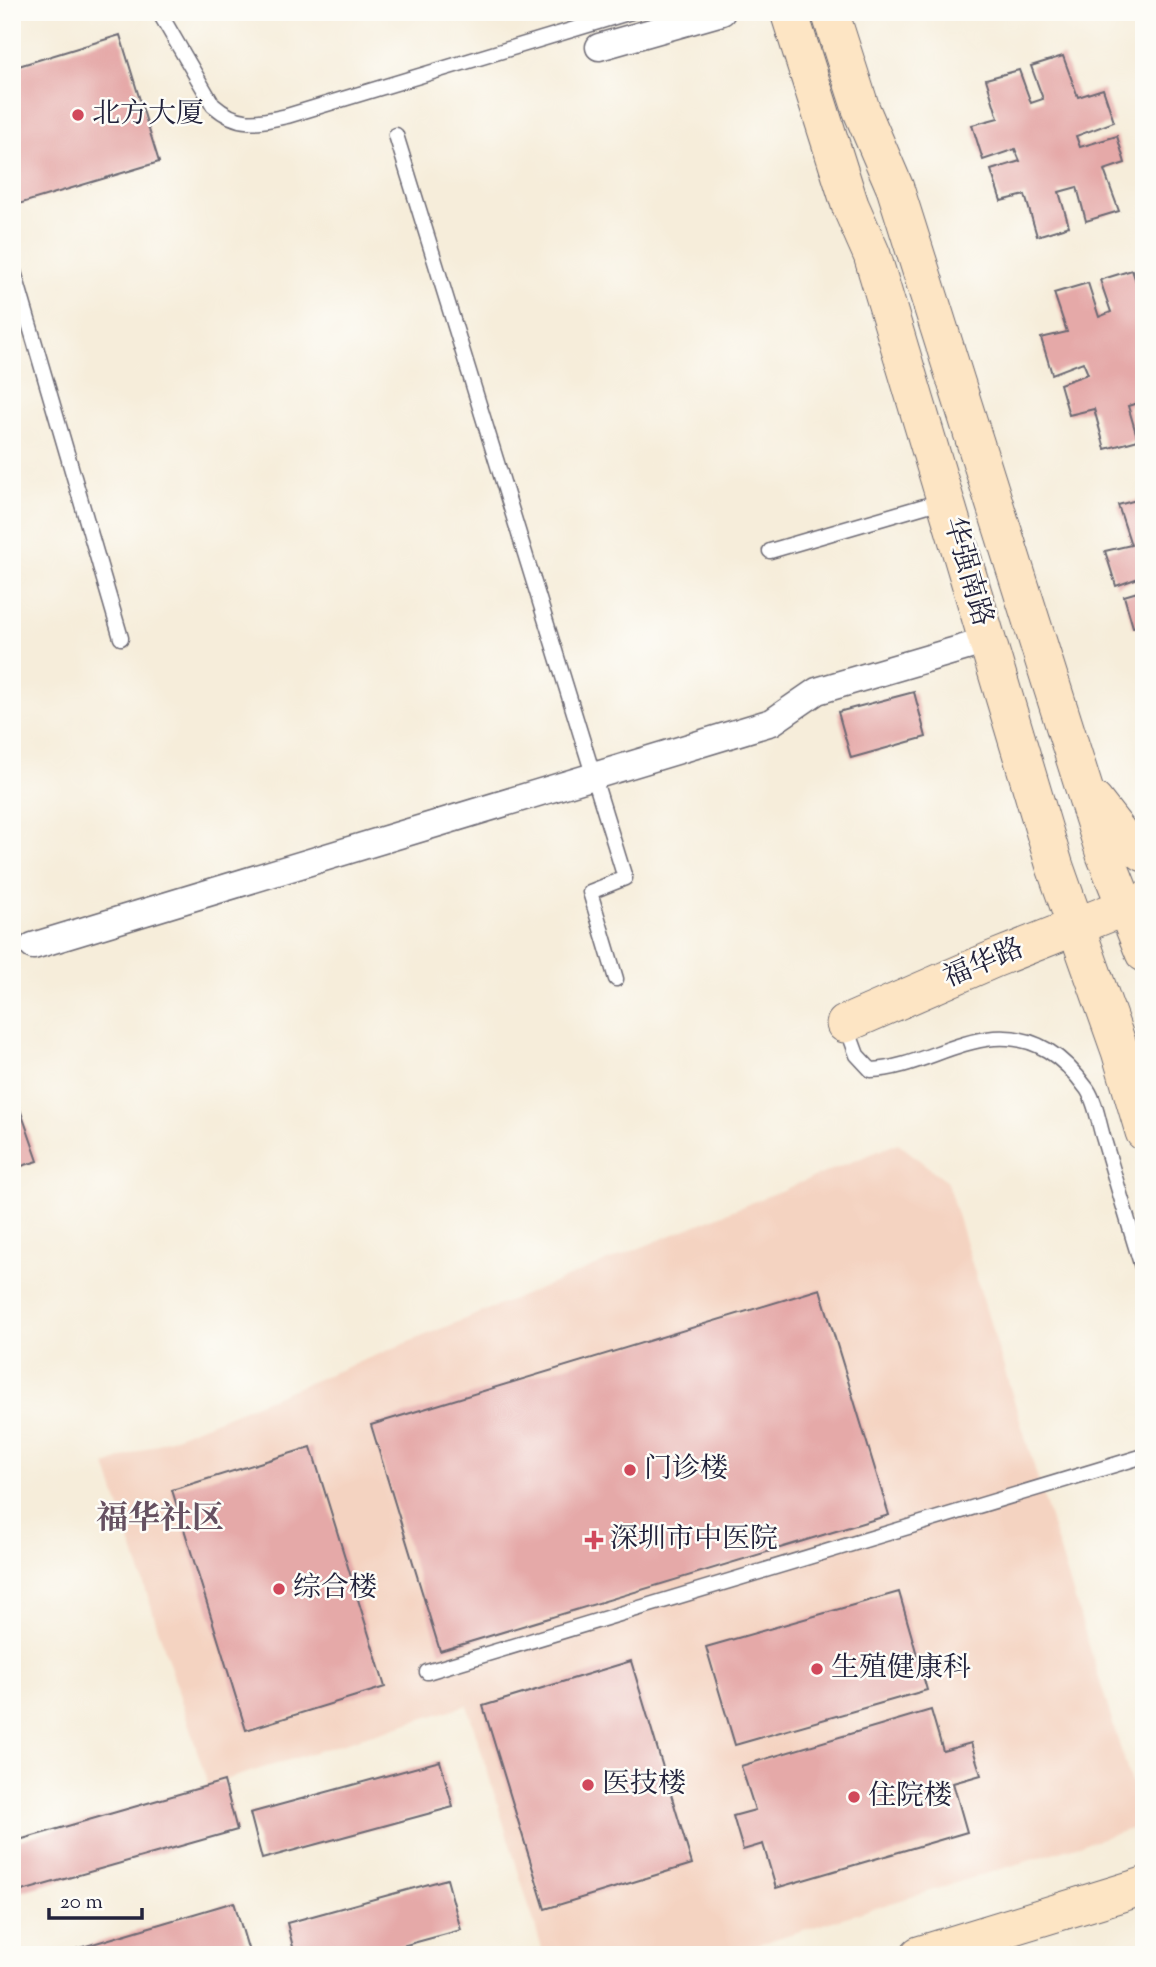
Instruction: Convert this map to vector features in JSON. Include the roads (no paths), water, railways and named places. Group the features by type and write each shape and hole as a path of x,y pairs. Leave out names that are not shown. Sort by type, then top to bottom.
{"main road":[{"name":"华强南路","path":"789,12 850,205 872,254 1055,867 1076,927 1132,1047 1144,1132"},
{"name":"华强南路","path":"830,12 861,109 895,188 1105,855 1139,926"},
{"path":"1081,778 1100,811 1122,837 1144,853"},
{"name":"福华路","path":"845,1024 994,959 1076,927 1139,926"},
{"path":"919,1955 1144,1886"}],"street":[{"path":"599,47 722,12"},
{"path":"33,946 772,722 817,691 987,641"}],"lane":[{"path":"159,12 213,105 225,116 245,123 287,116 631,12"},
{"path":"396,135 625,878 590,892 616,979"},
{"path":"12,265 121,638"},
{"path":"770,551 946,500"},
{"path":"845,1024 857,1055 871,1070 890,1070 943,1050 996,1038 1016,1038 1032,1042 1045,1046 1057,1055 1089,1091 1144,1273"},
{"path":"427,1672 1144,1456"}],"place":[{"name":"北方大厦","path":"78,115"},
{"name":"门诊楼","path":"630,1470"},
{"name":"深圳市中医院","path":"594,1540"},
{"name":"综合楼","path":"279,1589"},
{"name":"生殖健康科","path":"817,1669"},
{"name":"医技楼","path":"588,1785"},
{"name":"住院楼","path":"854,1797"}],"district":[{"name":"福华社区","path":"160,1520"}]}
